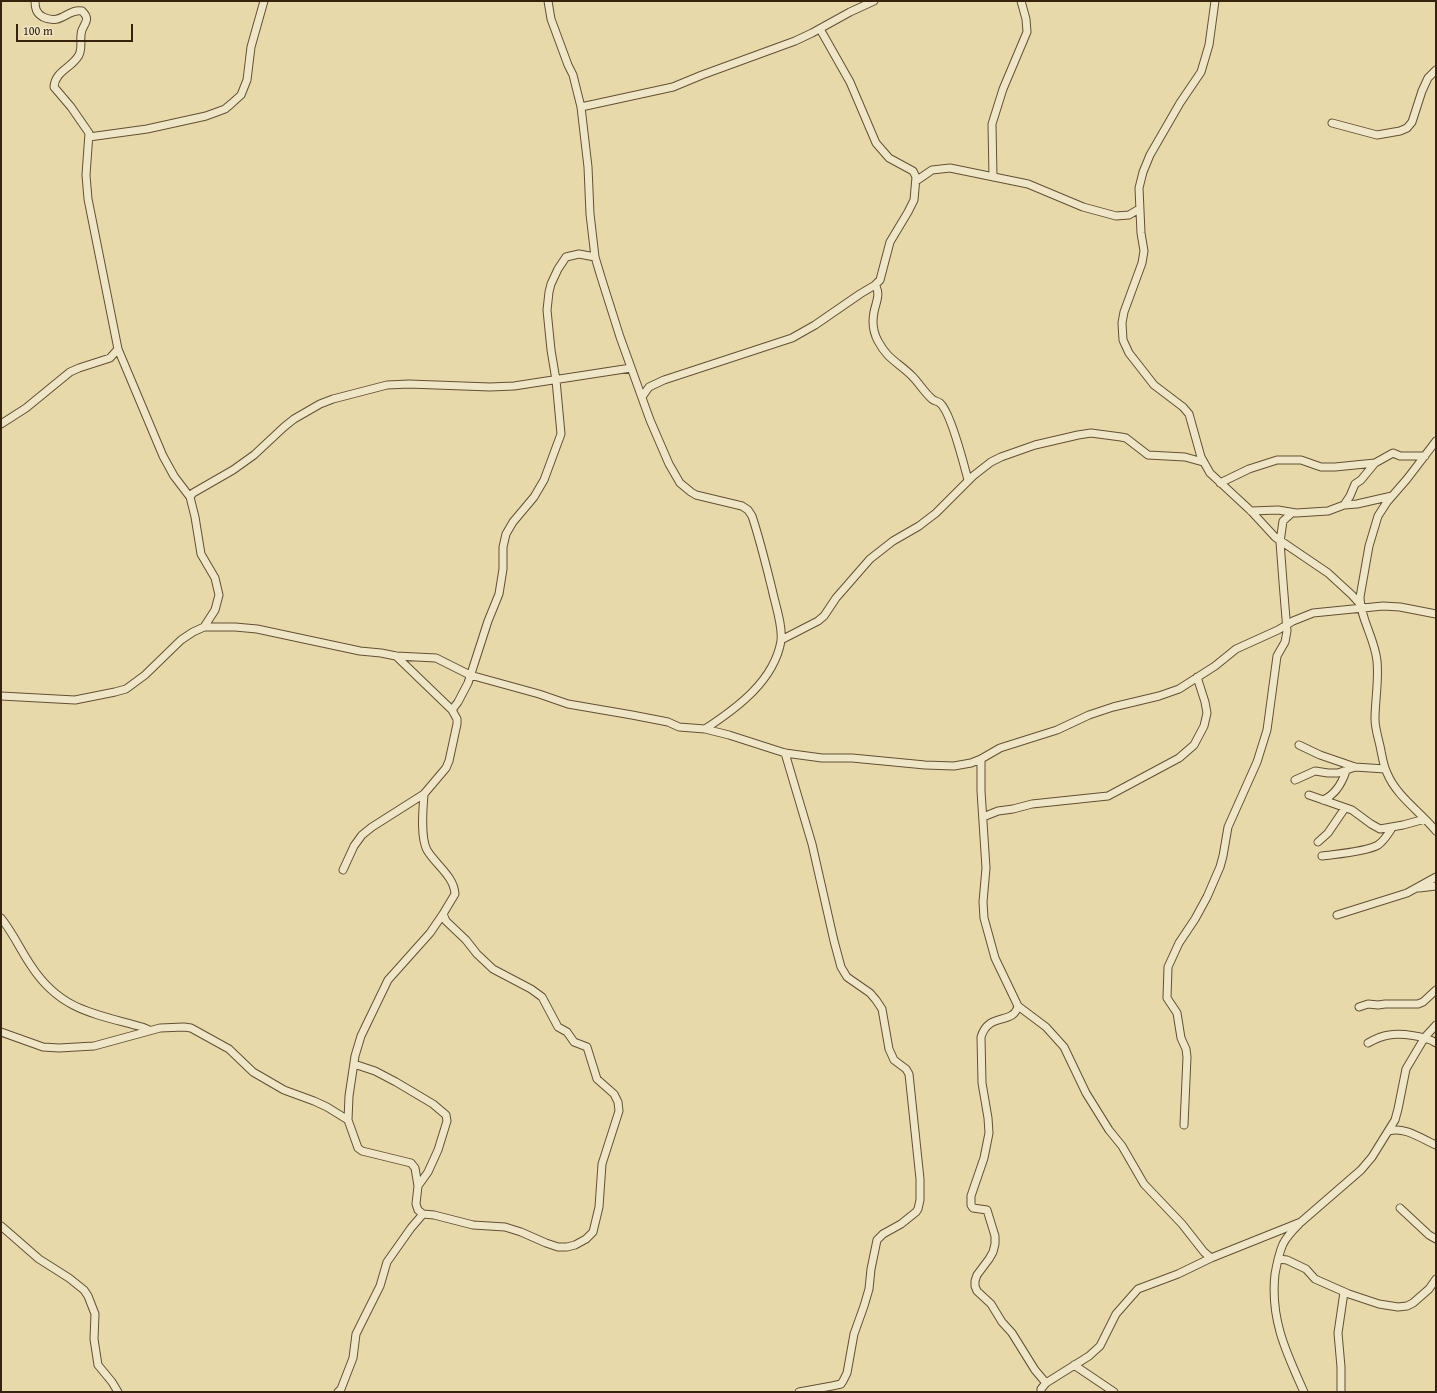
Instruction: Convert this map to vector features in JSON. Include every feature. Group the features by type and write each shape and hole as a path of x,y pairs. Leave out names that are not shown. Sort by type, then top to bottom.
{"street":[{"path":"35,1 37,12 47,18 60,19 77,10 82,11 86,15 87,22 82,32 78,57 58,75 54,81 54,87 89,133 86,175 88,199 118,349 163,456 174,476 190,497 201,554 215,578 219,595 215,610 204,627"},
{"path":"89,137 147,129 206,116 225,109 240,95 247,80 251,47 264,1"},
{"path":"548,1 551,19 573,75 581,108 588,167 590,214 595,257 613,316 650,420 669,464 680,483 696,495 742,506 748,510 752,516 780,626 781,640 775,662 760,683 720,719 705,729"},
{"path":"581,108 673,87 812,33 874,1"},
{"path":"993,177 992,124 1003,88 1027,32 1026,19 1021,1"},
{"path":"1215,1 1209,45 1201,72 1180,103 1150,155 1143,172 1139,188 1139,209 1144,252 1142,263 1124,312 1122,323 1123,340 1129,353 1154,385 1183,407 1189,414 1203,462 1210,473 1251,511 1280,542 1328,573 1352,595 1361,606"},
{"path":"642,397 649,387 664,380 792,338 815,325 875,285 883,274 890,242 914,200 916,181 915,174 913,171 889,158 876,143 850,82 820,29"},
{"path":"1332,123 1376,135 1400,131 1407,128 1412,122 1428,78 1436,70"},
{"path":"916,181 929,172 942,168 950,168 1028,184 1083,207 1110,215 1122,217 1139,209"},
{"path":"452,710 465,689 488,621 499,594 503,569 503,547 506,534 513,522 534,497 544,480 561,434 547,310 551,284 566,257 579,254 595,257"},
{"path":"875,285 878,294 873,322 874,332 885,352 893,362 911,376 932,399 940,403 957,439 968,480"},
{"path":"1,424 26,408 70,372 110,358 118,349"},
{"path":"190,497 193,492 233,470 254,455 294,419 320,404 333,399 396,384 490,387 514,386 556,380 572,376 590,375 616,369 631,368"},
{"path":"781,640 818,622 836,598 870,559 888,544 919,526 936,513 968,480 991,462 1011,453 1035,445 1087,434 1106,434 1126,438 1148,455 1185,458 1203,462"},
{"path":"1436,440 1425,456 1381,510 1375,523 1363,575 1360,597 1361,606 1370,632 1377,660 1378,677 1375,724 1385,769 1401,795 1436,831"},
{"path":"1220,483 1249,469 1277,460 1301,460 1320,467 1335,467 1375,463 1393,454 1400,456 1425,456"},
{"path":"1344,505 1355,484 1364,478 1375,463"},
{"path":"1251,511 1278,510 1292,513 1328,511 1344,505 1357,504 1393,495"},
{"path":"1184,1125 1188,1058 1181,1038 1177,1013 1167,998 1168,967 1179,943 1207,897 1222,863 1228,827 1257,762 1267,730 1277,656 1285,642 1287,631 1280,542 1284,521 1292,513"},
{"path":"1,696 74,700 116,692 126,689 145,675 181,640 193,632 204,627 236,627 257,629 360,651 396,656 440,659 470,675 539,694 568,704 668,722 679,727 705,729 742,738 786,753 822,758 852,758 939,766 965,764 981,759 1000,748 1058,730 1089,715 1180,689 1236,650 1313,613 1361,606 1383,606 1400,607 1436,614"},
{"path":"344,870 354,846 362,835 424,794 450,761 458,724 457,719 452,710 396,656"},
{"path":"983,817 998,811 1032,804 1108,796 1179,758 1194,746 1204,726 1207,713 1197,677"},
{"path":"1299,745 1320,755 1355,768 1385,769"},
{"path":"786,753 812,844 841,967 847,977 870,993 882,1009 889,1049 894,1060 906,1069 909,1074 920,1180 920,1200 916,1212 901,1224 883,1234 877,1240 871,1269 869,1289 854,1334 847,1373 843,1381 841,1384 799,1392"},
{"path":"981,759 986,868 983,902 984,918 995,958 1018,1006 1046,1027 1064,1047 1094,1105 1109,1130 1122,1146 1144,1184 1192,1235 1204,1252 1211,1258"},
{"path":"1295,780 1315,771 1328,773 1346,771 1355,768"},
{"path":"1323,800 1341,784 1346,771"},
{"path":"424,794 424,832 427,849 449,879 455,890 454,897 421,944 392,974 361,1036 357,1048 349,1096 348,1120 358,1148 362,1151 411,1162 415,1168 418,1186 416,1204 418,1210 423,1214 473,1225 505,1228 521,1232 558,1247 575,1246 586,1239 593,1232 599,1207 602,1164 619,1111 618,1102 614,1094 597,1079 586,1047 574,1042 567,1032 558,1027 542,997 531,989 493,969 446,921 443,914"},
{"path":"1309,795 1357,813 1377,828 1392,828 1424,819"},
{"path":"1318,842 1328,833 1345,808"},
{"path":"1322,856 1349,853 1374,847 1379,844 1392,828"},
{"path":"1336,915 1380,902 1417,888 1436,877"},
{"path":"1417,888 1436,886"},
{"path":"1,918 40,979 67,1003 87,1012 142,1026 149,1030"},
{"path":"1359,1007 1368,1004 1418,1004 1423,1002 1436,990"},
{"path":"1018,1006 1014,1014 1010,1017 996,1020 988,1024 983,1030 981,1037 982,1083 989,1133 984,1158 970,1201 973,1208 987,1210 995,1236 995,1244 993,1252 977,1275 975,1281 977,1290 991,1304 1002,1322 1012,1333 1035,1370 1046,1382"},
{"path":"1304,1392 1277,1325 1274,1305 1274,1285 1278,1259 1283,1243 1300,1222 1361,1170 1372,1157 1395,1120 1404,1072 1425,1037 1436,1025"},
{"path":"1,1032 43,1047 59,1048 94,1046 160,1028 192,1028 229,1049 253,1072 278,1087 289,1093 327,1107 348,1120"},
{"path":"1368,1043 1390,1035 1425,1037 1436,1043"},
{"path":"354,1064 375,1071 396,1082 433,1104 446,1115 447,1121 438,1150 428,1172 418,1186"},
{"path":"1389,1131 1397,1129 1410,1133 1436,1145"},
{"path":"1400,1208 1429,1235 1436,1239"},
{"path":"338,1392 341,1389 353,1358 356,1334 380,1286 387,1262 404,1237 423,1214"},
{"path":"1041,1392 1041,1389 1046,1382 1074,1365 1100,1346 1116,1314 1138,1289 1178,1274 1211,1258 1300,1222"},
{"path":"1,1226 39,1259 84,1290 95,1314 94,1339 98,1365 118,1392"},
{"path":"1278,1259 1287,1260 1306,1269 1315,1279 1344,1292 1379,1304 1403,1307 1413,1303 1425,1293 1436,1279"},
{"path":"1341,1392 1341,1367 1338,1333 1344,1292"},
{"path":"1074,1365 1114,1392"}]}
